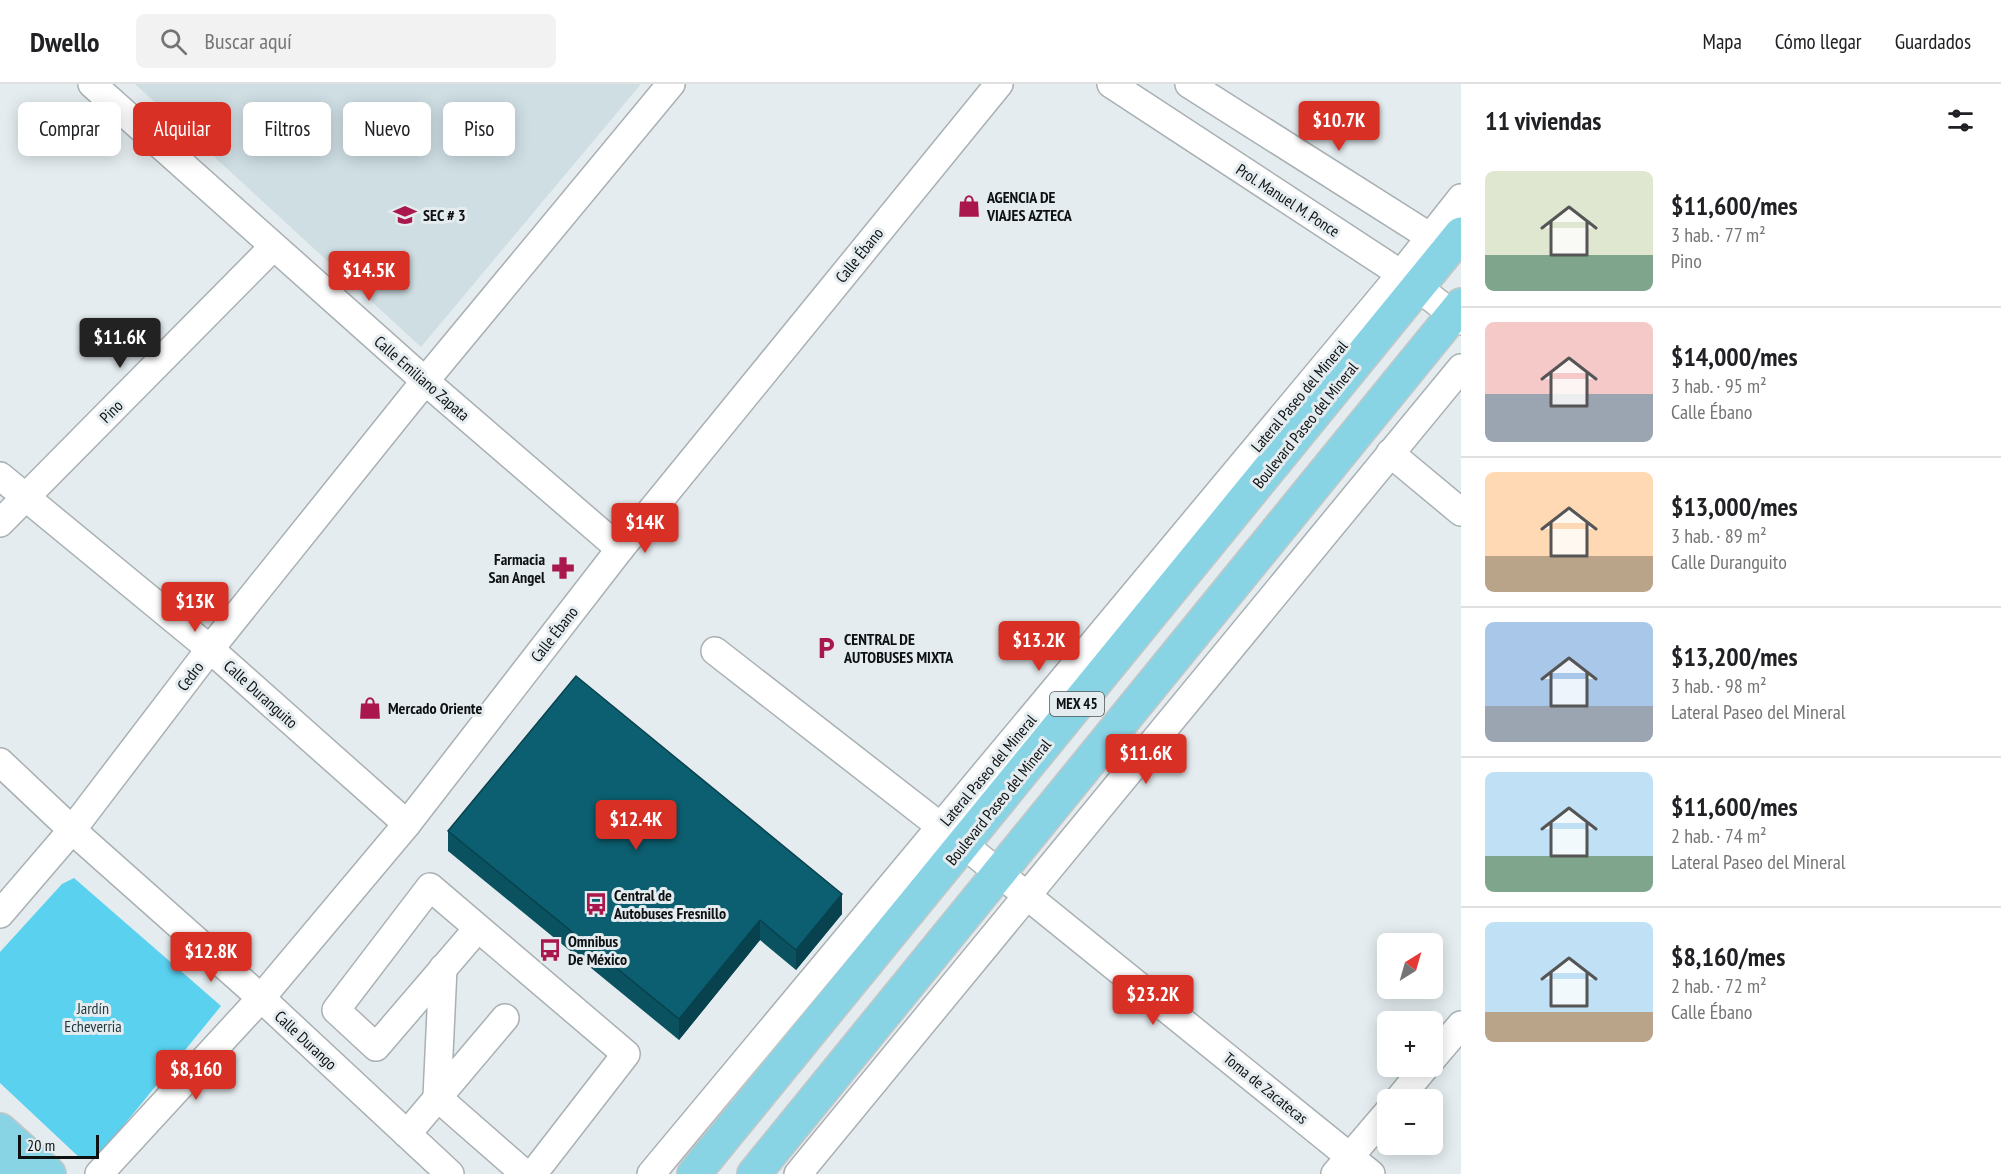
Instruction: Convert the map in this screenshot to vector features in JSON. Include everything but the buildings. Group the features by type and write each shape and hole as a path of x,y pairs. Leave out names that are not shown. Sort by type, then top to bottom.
{"main road":[{"name":"Boulevard Paseo del Mineral","path":"694,1174 952,835 1409,280 1450,245"},
{"name":"MEX 45","path":"754,1174 1458,313"},
{"path":"0,1130 49,1174"},
{"path":"0,1168 6,1174"}],"street":[{"name":"Calle Emiliano Zapata","path":"92,84 425,381 620,549"},
{"name":"Cedro","path":"0,914 72,830 210,649 425,381 671,84"},
{"name":"Calle Ébano","path":"99,1174 261,998 407,824 620,549 999,84"},
{"name":"Prol. Manuel M. Ponce","path":"1111,84 1458,313"},
{"path":"1189,84 1450,245 1461,198"},
{"name":"Pino","path":"0,524 273,247"},
{"path":"798,1174 1461,368"},
{"path":"1390,453 1461,512"},
{"name":"Calle Duranguito","path":"0,476 210,649 407,824"},
{"name":"Toma de Zacatecas","path":"716,651 1026,895 1342,1165 1371,1174"},
{"name":"Calle Durango","path":"0,762 72,830 261,998 450,1174"},
{"name":"Lateral Paseo del Mineral","path":"651,1174 952,835"},
{"path":"478,928 376,1047 336,1010 430,887 626,1054 533,1174"},
{"path":"437,1097 443,968"},
{"path":"406,1134 505,1018"},
{"path":"1443,1046 1461,1025"},
{"path":"1407,1089 1417,1077"},
{"path":"437,1097 525,1174"},
{"path":"1342,1165 1377,1125"}],"shaded area":[{"name":"SEC # 3","path":"135,84 641,84 421,347 213,156 231,156 231,102 155,102"}],"green space":[{"name":"Jardín Echeverria","path":"74,878 221,1006 97,1158 81,1159 0,1083 0,952 62,884"}],"place":[{"name":"AGENCIA DE VIAJES AZTECA","path":"969,206"},
{"name":"SEC # 3","path":"405,215"},
{"name":"Farmacia San Angel","path":"563,568"},
{"name":"CENTRAL DE AUTOBUSES MIXTA","path":"826,648"},
{"name":"Mercado Oriente","path":"370,708"},
{"name":"Central de Autobuses Fresnillo","path":"596,904"},
{"name":"Omnibus De México","path":"550,950"}]}
